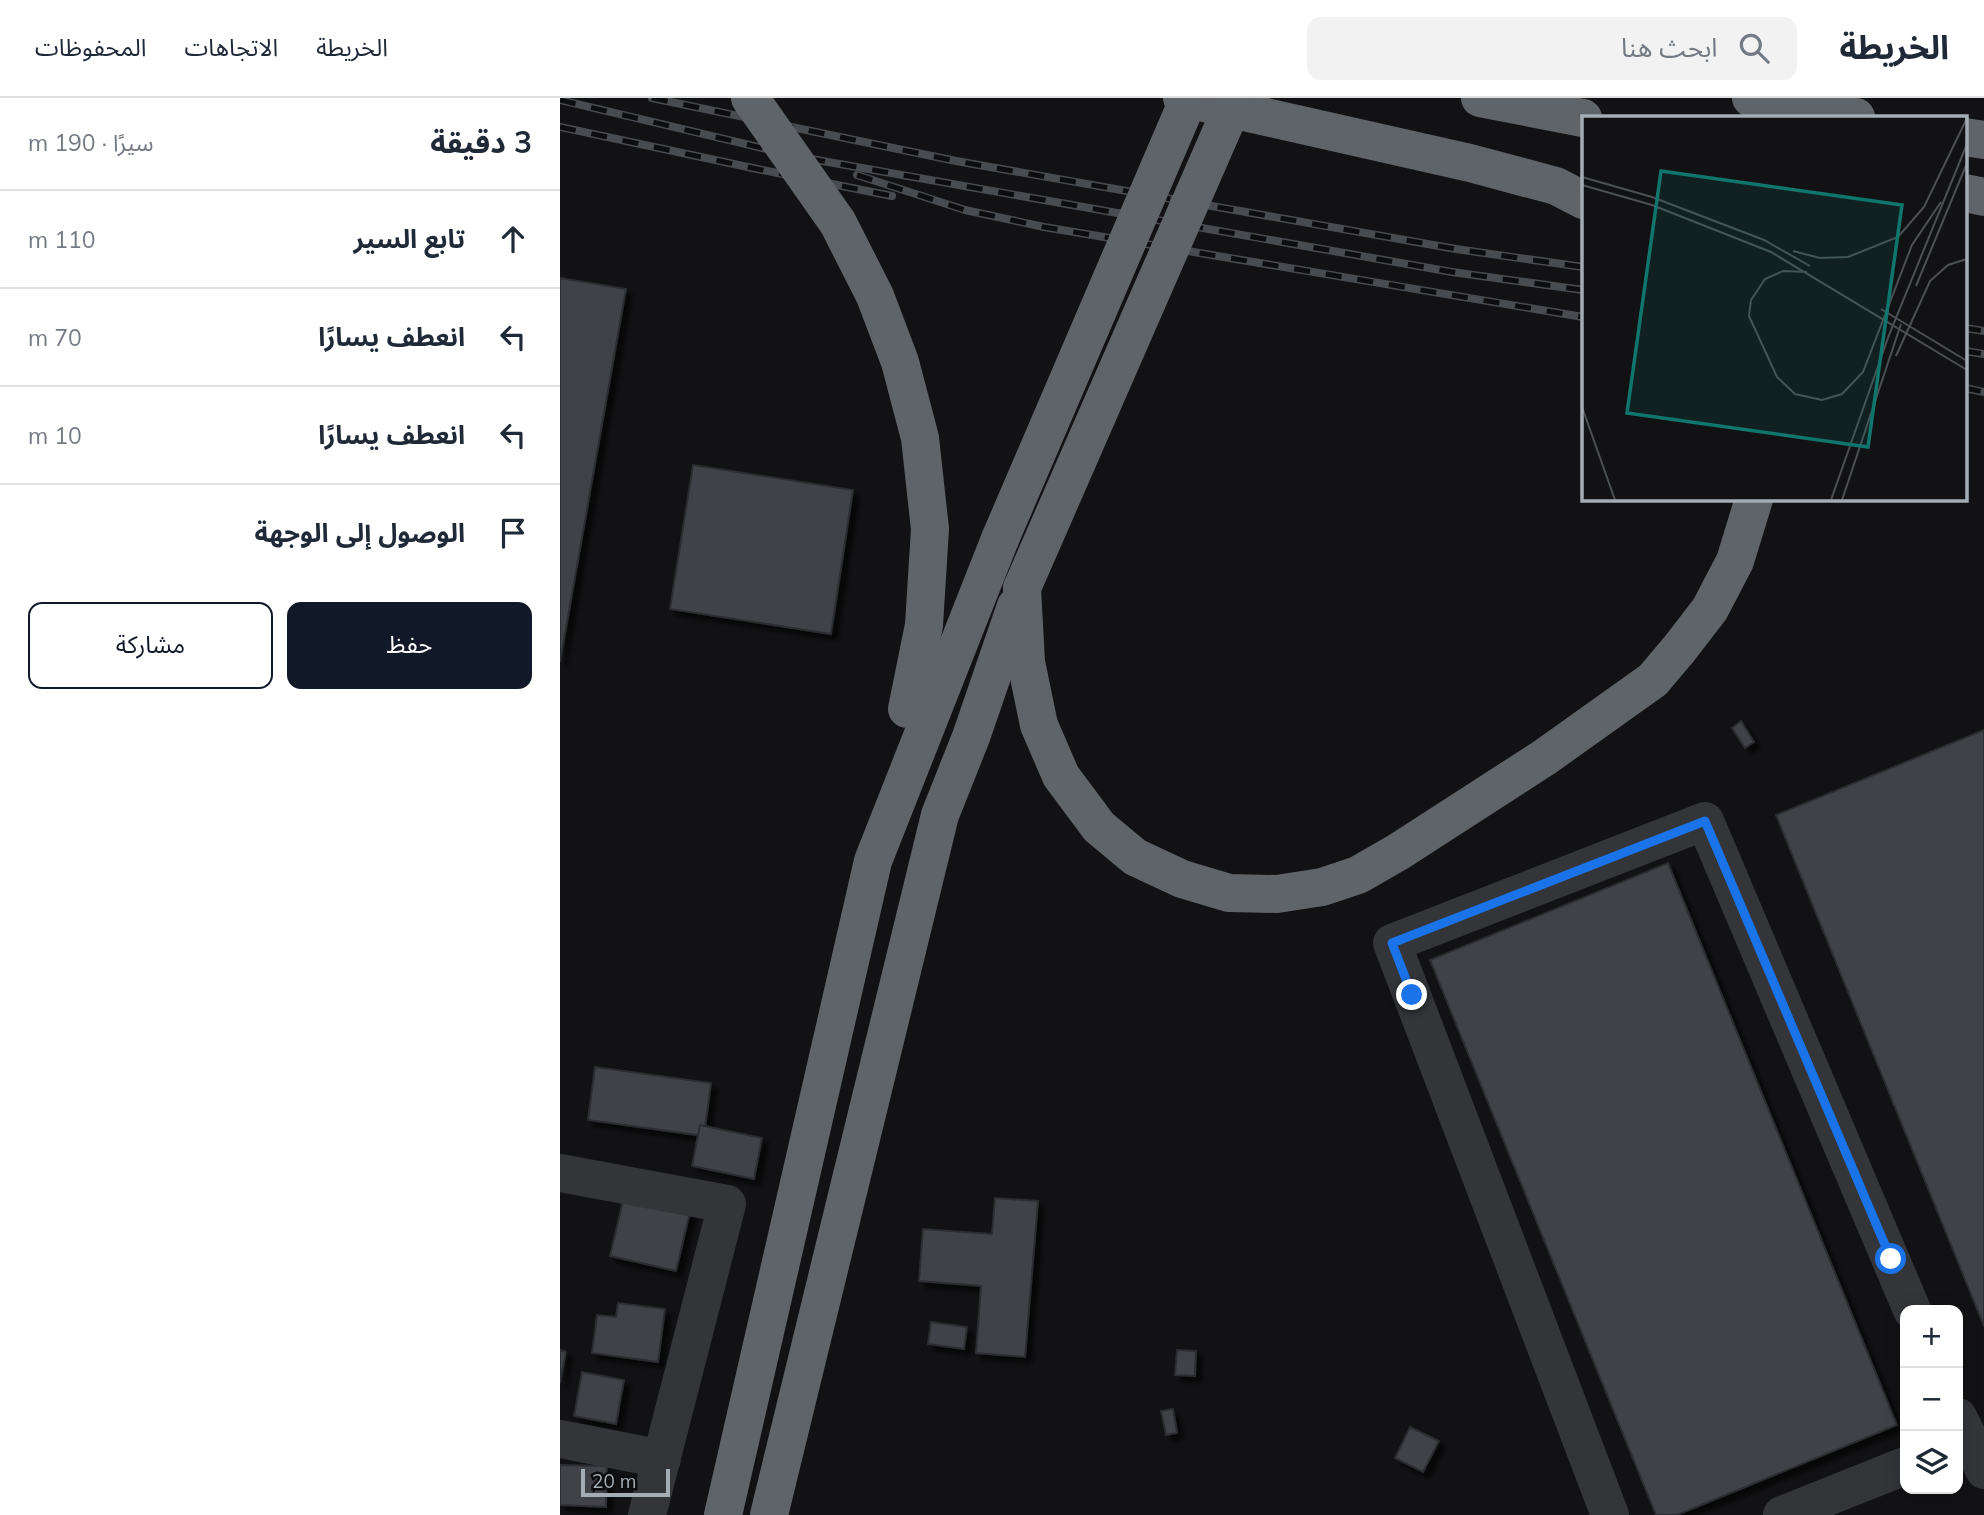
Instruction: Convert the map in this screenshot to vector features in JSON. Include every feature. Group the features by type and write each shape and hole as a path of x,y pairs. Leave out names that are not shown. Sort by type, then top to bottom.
{"highway":[{"path":"750,98 838,223 869,284 900,362 920,438 930,529 918,713"},
{"path":"1181,98 1470,163 1556,186 1582,199"},
{"path":"723,1515 873,862 918,713 1000,538 1189,98"},
{"path":"769,1515 940,815 971,737 1023,588 1236,98"},
{"path":"1480,98 1582,118"},
{"path":"1751,98 1850,116"},
{"path":"1966,137 1984,141"},
{"path":"1966,193 1984,197"},
{"path":"1023,588 1026,662 1039,726 1061,776 1099,827 1135,857 1182,879 1229,893 1277,894 1322,887 1358,875 1388,858 1545,757 1653,680 1710,609 1735,561 1754,500"}],"street":[{"path":"1610,1515 1392,943 1705,821 1910,1305"},
{"path":"560,1173 727,1204 647,1515"},
{"path":"560,1439 663,1459"},
{"path":"1782,1515 1900,1468"}],"building":[{"path":"560,278 626,289 560,662"},
{"path":"693,465 853,490 831,634 670,609"},
{"path":"1741,721 1754,742 1745,748 1732,728"},
{"path":"1984,730 1984,1326 1776,815"},
{"path":"1668,863 1897,1425 1677,1515 1656,1515 1430,960"},
{"path":"595,1067 711,1083 704,1136 588,1120"},
{"path":"700,1125 762,1138 754,1179 692,1166"},
{"path":"625,1192 691,1208 676,1271 610,1256"},
{"path":"995,1198 1038,1201 1025,1357 976,1353 981,1286 919,1281 923,1229 992,1234"},
{"path":"618,1303 665,1309 658,1362 592,1353 597,1315 616,1317"},
{"path":"931,1322 967,1327 964,1349 928,1344"},
{"path":"560,1350 566,1352 560,1383"},
{"path":"1177,1350 1196,1351 1195,1376 1175,1375"},
{"path":"582,1372 624,1380 616,1424 574,1416"},
{"path":"1173,1409 1177,1433 1166,1435 1161,1411"},
{"path":"1410,1427 1439,1441 1423,1472 1395,1458"},
{"path":"560,1465 607,1466 606,1507 560,1505"}],"railway":[{"path":"652,98 956,161 1456,249 1582,267"},
{"path":"560,100 800,157 1452,272 1582,290"},
{"path":"560,127 892,196"},
{"path":"857,175 965,210 1044,227 1582,317"},
{"path":"1966,328 1984,331"},
{"path":"1966,351 1984,354"},
{"path":"1966,388 1984,392"}],"route":[{"path":"1412,995 1392,943 1705,821 1891,1259"}]}
